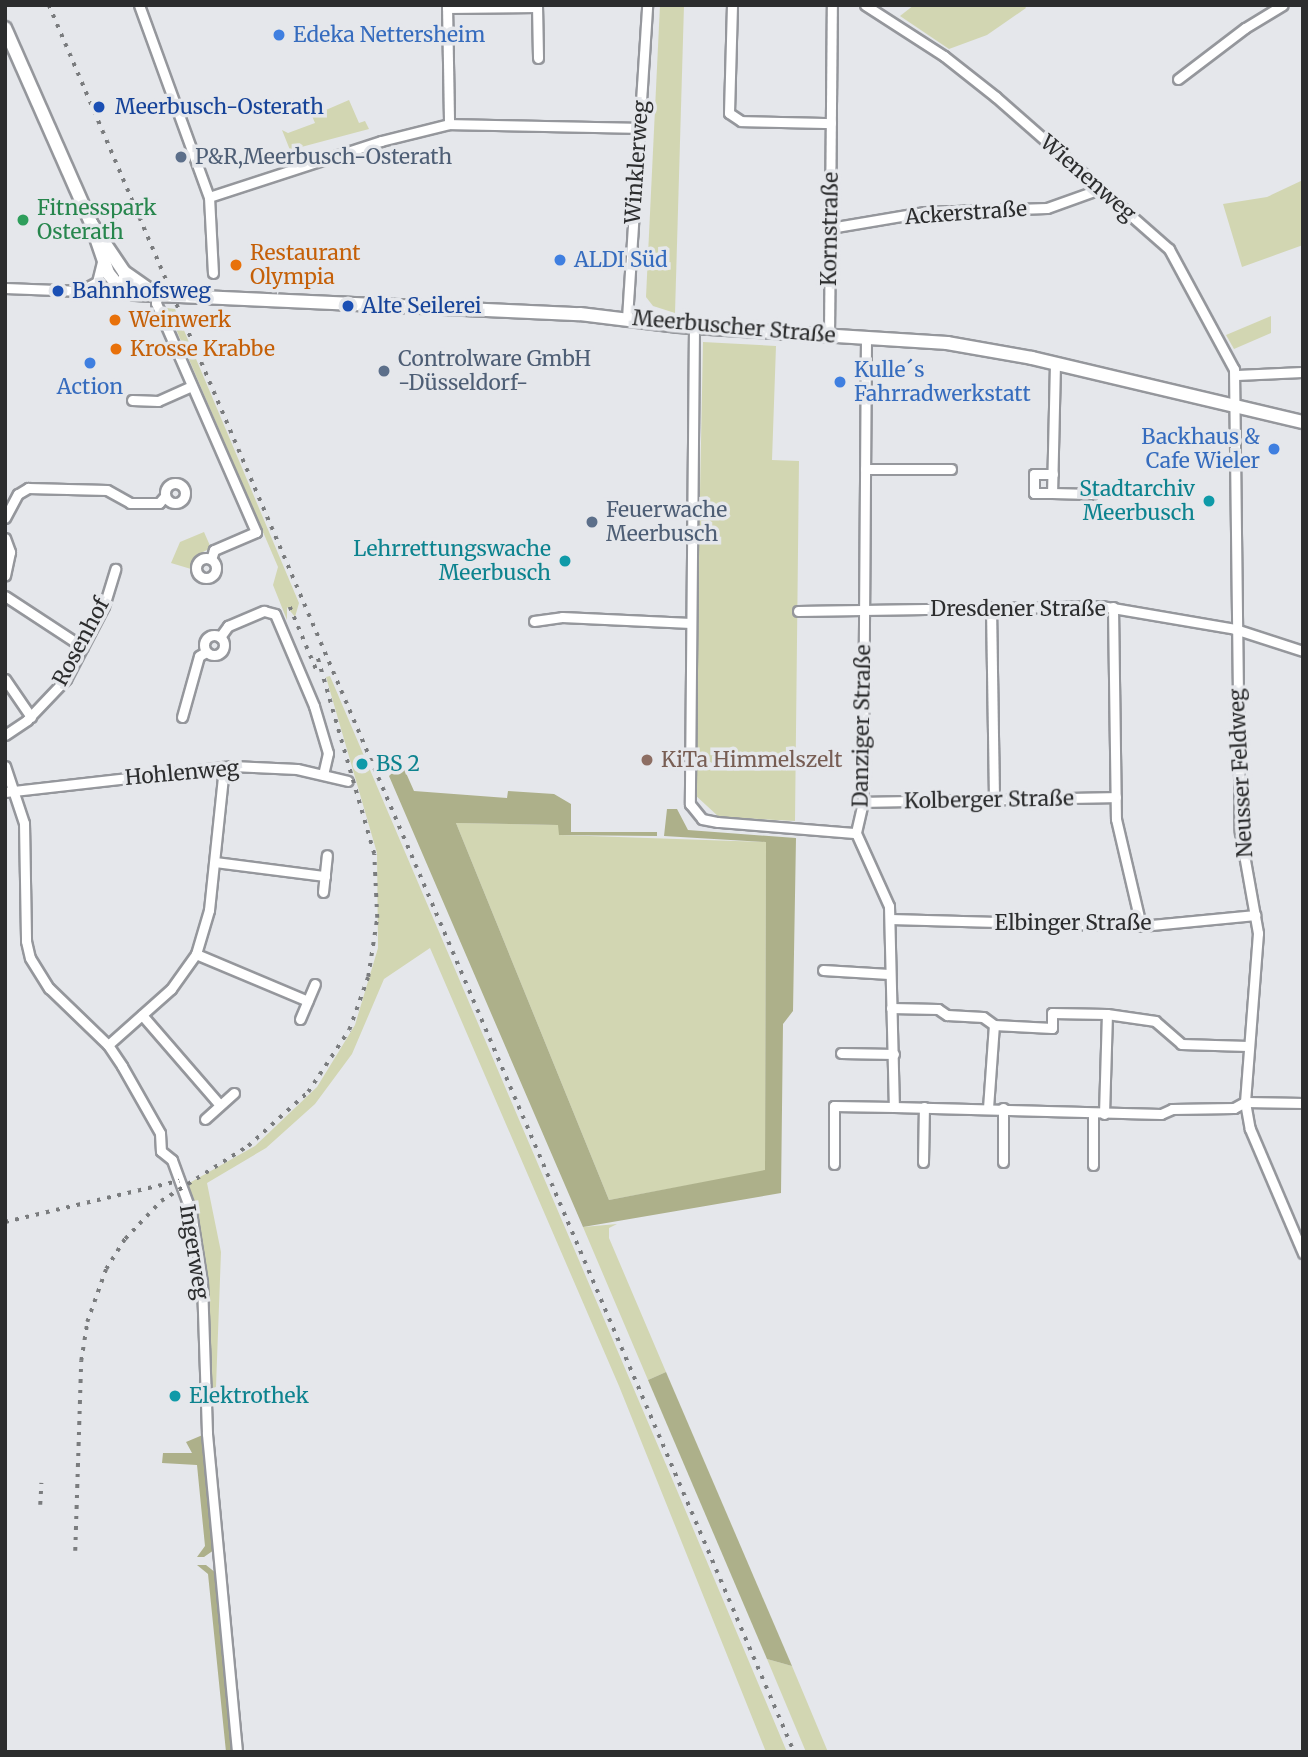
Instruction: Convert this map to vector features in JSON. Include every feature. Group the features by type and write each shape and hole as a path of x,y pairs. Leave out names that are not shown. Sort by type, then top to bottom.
{"main road":[{"path":"6,30 91,223 102,260 120,288"},
{"path":"91,223 124,272 157,295"},
{"name":"Meerbuscher Straße","path":"120,288 157,295 627,318 694,327 970,346 1055,363 1303,422"}],"street":[{"path":"139,5 209,197 213,274"},
{"name":"Winklerweg","path":"627,318 646,5"},
{"path":"732,5 729,113 741,121 831,123"},
{"name":"Kornstraße","path":"829,335 832,5"},
{"name":"Wienenweg","path":"865,5 944,56 1169,249 1236,374 1236,406"},
{"path":"1178,79 1245,27 1283,5"},
{"path":"449,124 447,7 537,6 538,58"},
{"path":"209,197 449,124 640,128"},
{"name":"Ackerstraße","path":"830,228 876,224 906,214 1047,208 1100,189"},
{"path":"72,292 97,282 102,260"},
{"path":"120,288 124,272"},
{"name":"Meerbuscher Straße","path":"5,288 72,292 120,288"},
{"path":"157,295 156,303 256,532 214,550 211,559"},
{"path":"694,327 691,623 693,811 718,822 856,833"},
{"name":"Danziger Straße","path":"866,337 863,802 856,833 886,894 890,919 889,974 894,1107"},
{"path":"1052,494 1055,363"},
{"path":"1236,374 1303,372"},
{"path":"132,400 159,401 191,386"},
{"name":"Neusser Feldweg","path":"1236,406 1235,629 1240,832 1258,933 1245,1102 1250,1129 1303,1253"},
{"path":"865,469 951,469"},
{"path":"1053,474 1034,474 1034,493 1092,494"},
{"path":"5,517 18,494 28,488 107,490 130,503 159,503 165,496"},
{"path":"5,538 10,552 5,575"},
{"name":"Rosenhof","path":"5,735 31,717 66,679 104,606 115,569"},
{"path":"5,596 83,647"},
{"path":"991,607 994,800"},
{"path":"1113,607 1115,797 1121,848 1141,926"},
{"name":"Dresdener Straße","path":"798,611 1113,607 1235,629 1303,651"},
{"path":"183,717 199,656 206,652 221,652 220,637 228,626 264,611 275,614 314,706 328,753 323,774"},
{"path":"534,621 562,617 691,623"},
{"path":"206,652 206,638 220,637"},
{"path":"5,679 31,717"},
{"name":"Ingerweg","path":"5,766 10,791 24,823 26,941 30,958 49,988 108,1045 160,1133 161,1151 172,1160 183,1184 197,1241 213,1524 237,1752"},
{"path":"108,1045 171,989 196,954 205,929 215,862 224,767"},
{"name":"Hohlenweg","path":"10,791 224,767 323,774 348,781"},
{"name":"Kolberger Straße","path":"863,802 1115,797"},
{"path":"323,892 327,855"},
{"path":"215,862 325,876"},
{"name":"Elbinger Straße","path":"890,919 1141,926 1255,915"},
{"path":"196,954 308,1001"},
{"path":"823,970 889,974"},
{"path":"300,1019 315,985"},
{"path":"891,1008 939,1009 947,1015 983,1017 994,1025 1052,1028 1052,1013 1107,1014 1155,1021 1181,1044 1248,1046"},
{"path":"1104,1114 1107,1014"},
{"path":"142,1015 220,1105"},
{"path":"988,1108 994,1025"},
{"path":"841,1053 894,1054"},
{"path":"205,1119 234,1093"},
{"path":"834,1164 834,1106 1003,1108 1104,1114 1217,1110 1245,1102 1303,1102"},
{"path":"923,1162 924,1107"},
{"path":"1003,1108 1003,1162"},
{"path":"1093,1114 1093,1165"}],"green space":[{"path":"660,5 684,5 675,313 653,306 646,297"},
{"path":"914,5 1024,5 1026,8 987,35 949,49 900,16"},
{"path":"349,100 359,123 365,121 369,129 290,150 282,130 288,133 315,123 312,116"},
{"path":"1303,180 1303,245 1242,267 1223,204 1267,197"},
{"path":"167,308 175,309 299,603 295,617 287,607 287,620 273,585 278,567"},
{"path":"1271,316 1271,333 1234,349 1226,335"},
{"path":"703,342 776,346 772,460 799,461 795,821 719,817 694,794"},
{"path":"204,532 211,548 195,556 191,569 171,563 180,542"},
{"path":"330,676 787,1752 766,1752 619,1386 430,948 384,979 352,1054 315,1104 266,1148 207,1183 221,1252 216,1387 206,1393 205,1331 184,1186 255,1146 317,1087 355,1025 378,948 377,853 326,677"},
{"path":"402,764 414,791 507,798 508,791 554,794 571,804 571,832 657,832 657,836 559,835 558,825 456,823 609,1200 765,1170 766,842 664,836 667,809 677,809 688,830 796,838 793,1011 783,1024 781,1193 583,1227 389,776"},
{"path":"456,823 559,825 560,835 766,842 765,1171 609,1200"},
{"path":"617,1224 609,1228 609,1238 666,1372 648,1380 583,1227"},
{"path":"666,1372 792,1666 767,1659 648,1380"},
{"path":"205,1434 214,1550 204,1557 197,1557 205,1546 197,1465 162,1463 163,1453 192,1453 186,1442"},
{"path":"197,1565 206,1565 216,1573 235,1752 226,1752 208,1574"},
{"path":"767,1659 792,1666 828,1752 806,1752"}],"railway":[{"path":"49,5 794,1752"},
{"path":"290,607 316,669"},
{"path":"75,1551 81,1361 87,1322 106,1269 125,1239 161,1201 248,1146 308,1092 349,1030 368,977 377,918 374,854 317,656"},
{"path":"5,1222 179,1181"},
{"path":"40,1505 41,1483"}],"place":[{"name":"Edeka Nettersheim","path":"279,35"},
{"name":"Meerbusch-Osterath","path":"99,107"},
{"name":"P&R,Meerbusch-Osterath","path":"181,157"},
{"name":"Fitnesspark Osterath","path":"23,220"},
{"name":"ALDI Süd","path":"560,260"},
{"name":"Restaurant Olympia","path":"236,265"},
{"name":"Bahnhofsweg","path":"58,291"},
{"name":"Alte Seilerei","path":"348,306"},
{"name":"Weinwerk","path":"115,320"},
{"name":"Krosse Krabbe","path":"116,349"},
{"name":"Action","path":"90,363"},
{"name":"Controlware GmbH -Düsseldorf-","path":"384,371"},
{"name":"Kulle´s Fahrradwerkstatt","path":"840,382"},
{"name":"Backhaus & Cafe Wieler","path":"1274,449"},
{"name":"Stadtarchiv Meerbusch","path":"1209,501"},
{"name":"Feuerwache Meerbusch","path":"592,522"},
{"name":"Lehrrettungswache Meerbusch","path":"565,561"},
{"name":"KiTa Himmelszelt","path":"647,760"},
{"name":"BS 2","path":"362,764"},
{"name":"Elektrothek","path":"175,1396"}]}
